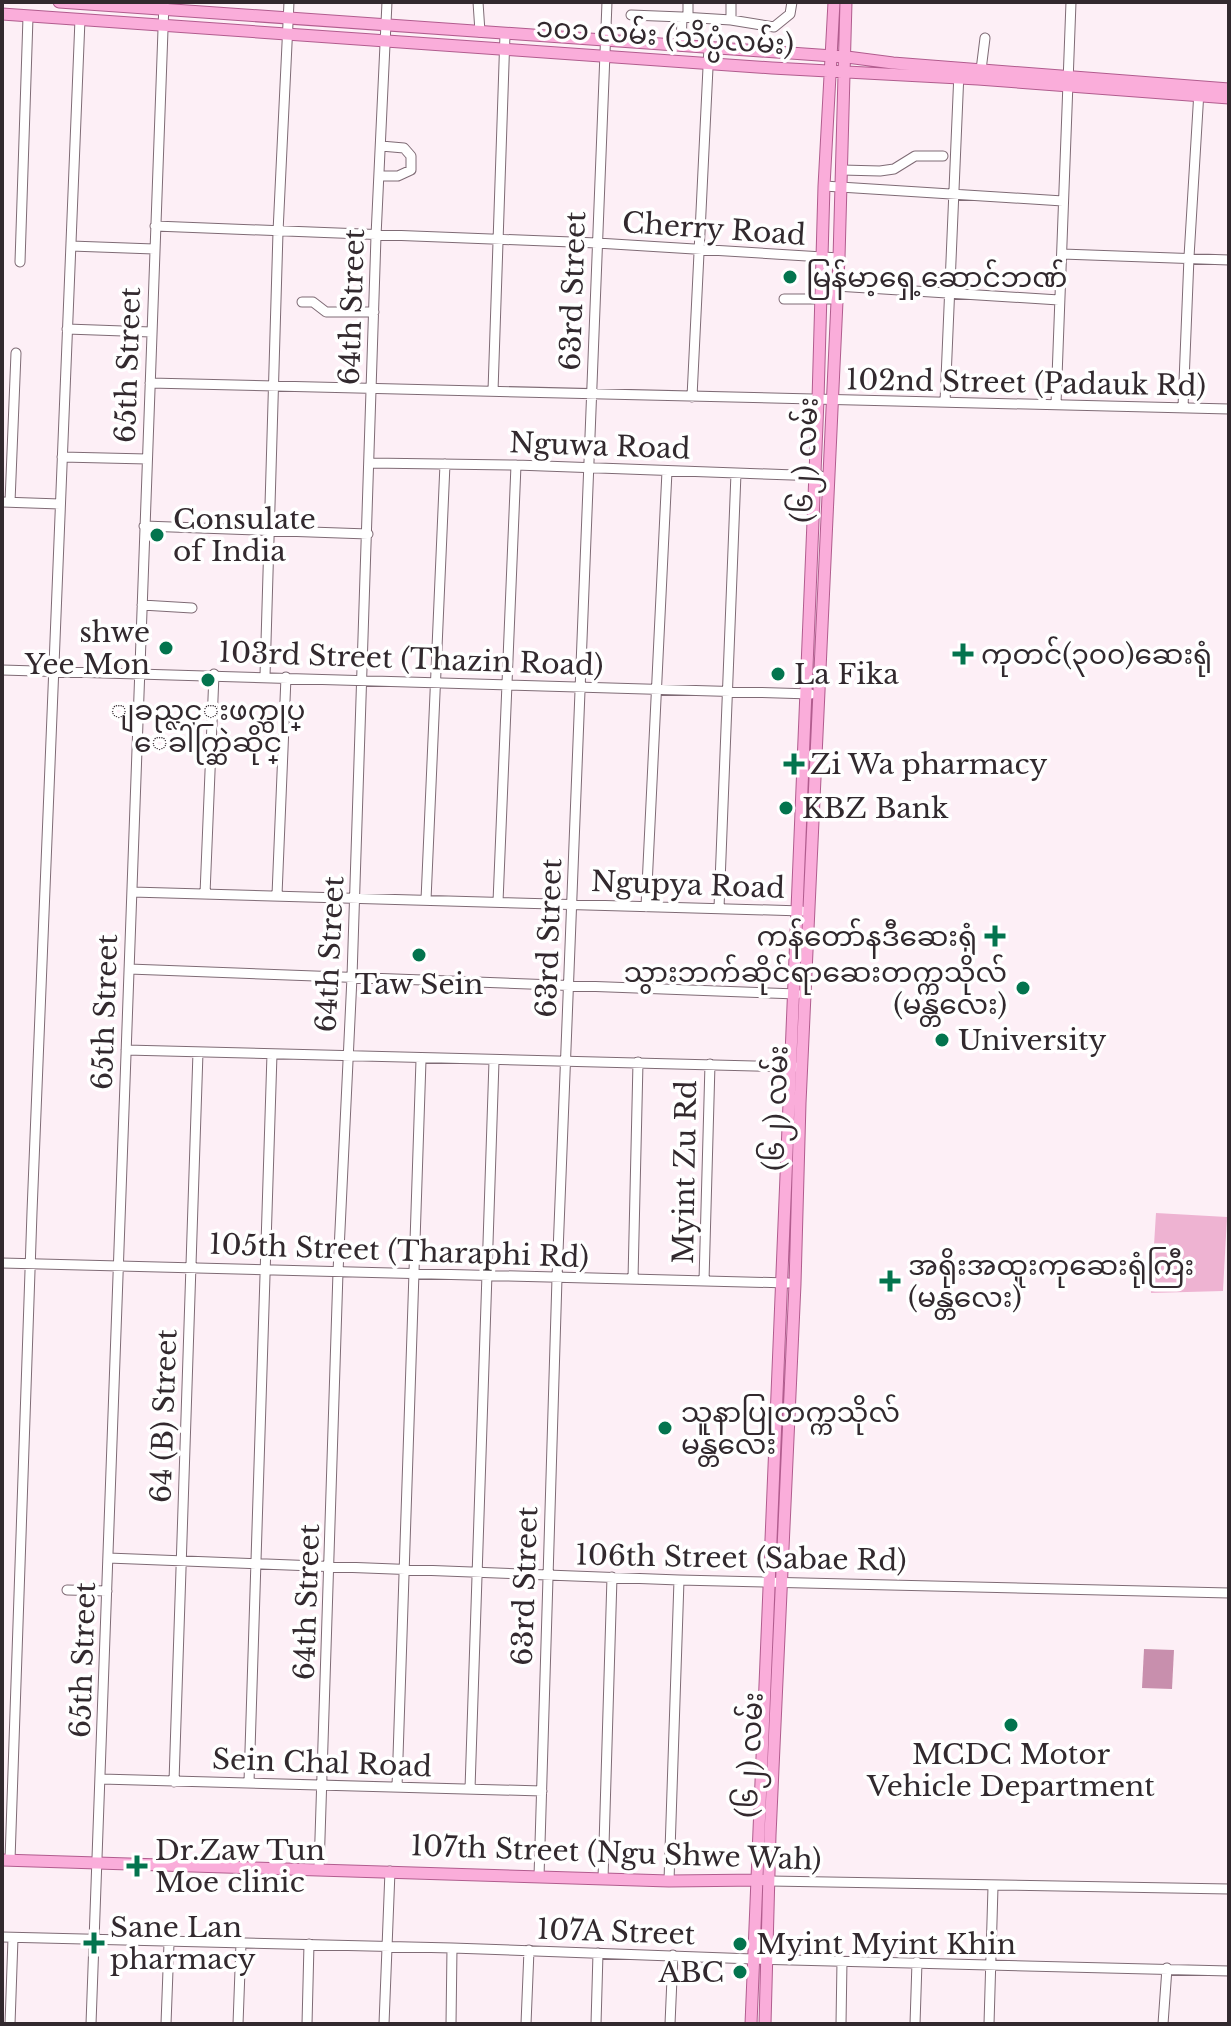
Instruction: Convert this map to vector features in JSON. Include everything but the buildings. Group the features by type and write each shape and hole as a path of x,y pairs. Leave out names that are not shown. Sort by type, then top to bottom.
{"main road":[{"name":"၁၀၁ လမ်း (သိပ္ပံလမ်း)","path":"59,2 164,5 289,18 847,57 959,73"},
{"name":"(၆၂) လမ်း","path":"765,2024 802,1067 796,911 818,400 819,299 834,2"},
{"name":"(၆၂) လမ်း","path":"751,2024 789,1067 810,912 842,187 846,2"},
{"name":"၁၀၁ လမ်း (သိပ္ပံလမ်း)","path":"2,14 831,72 959,73"},
{"path":"959,73 981,70 1069,81"},
{"path":"959,73 1199,91 1229,89"},
{"path":"1199,91 1229,98"},
{"name":"107th Street (Ngu Shwe Wah)","path":"6,1860 669,1881 770,1881"}],"street":[{"path":"265,676 278,232 289,2"},
{"path":"387,2 387,25"},
{"path":"478,2 480,32"},
{"name":"63rd Street","path":"539,1877 557,1278 607,2"},
{"path":"676,2 682,17"},
{"path":"681,46 682,17 688,2"},
{"path":"731,2 731,20"},
{"path":"631,15 731,20 774,27 790,14 792,2"},
{"path":"1056,404 1071,2"},
{"name":"65th Street","path":"91,2024 164,5"},
{"path":"20,262 28,17"},
{"path":"6,1860 80,19"},
{"name":"64th Street","path":"319,1869 338,1272 363,680 376,236 387,25"},
{"path":"493,391 505,34"},
{"path":"981,70 985,38"},
{"path":"692,397 709,47"},
{"path":"945,402 959,73"},
{"path":"1183,407 1199,91"},
{"path":"379,176 409,173 412,161 404,148 381,146"},
{"path":"842,170 880,171 894,169 915,156 943,156"},
{"path":"824,186 1063,201"},
{"name":"Cherry Road","path":"155,226 597,243 839,258"},
{"path":"71,246 154,249"},
{"path":"1062,254 1229,260"},
{"path":"820,285 1059,300"},
{"path":"784,299 837,299"},
{"path":"302,302 313,302 326,312 374,312"},
{"path":"67,329 151,332"},
{"path":"16,353 6,502 60,504"},
{"name":"102nd Street (Padauk Rd)","path":"150,383 1229,409"},
{"path":"62,457 147,459"},
{"name":"Nguwa Road","path":"370,463 828,476"},
{"path":"426,900 445,464"},
{"path":"498,902 516,465"},
{"path":"646,907 667,471"},
{"path":"719,908 736,473"},
{"path":"144,526 368,534"},
{"path":"142,605 192,608"},
{"name":"103rd Street (Thazin Road)","path":"2,670 818,694"},
{"path":"205,894 214,674"},
{"path":"277,895 286,677"},
{"name":"Ngupya Road","path":"132,892 810,912"},
{"path":"129,969 799,994"},
{"path":"126,1050 421,1060 802,1067"},
{"name":"64 (B) Street","path":"174,1782 198,1052"},
{"path":"249,1782 272,1054"},
{"path":"397,1787 421,1060"},
{"path":"470,1789 494,1061"},
{"path":"633,1279 638,1062"},
{"name":"Myint Zu Rd","path":"704,1281 710,1064"},
{"name":"105th Street (Tharaphi Rd)","path":"2,1263 795,1284"},
{"name":"106th Street (Sabae Rd)","path":"108,1558 679,1580 1229,1593"},
{"path":"603,1879 612,1577"},
{"path":"669,1881 679,1580"},
{"path":"67,1590 107,1591"},
{"name":"Sein Chal Road","path":"101,1779 542,1791"},
{"path":"384,2024 390,1871"},
{"name":"107th Street (Ngu Shwe Wah)","path":"770,1881 1229,1889"},
{"path":"989,2024 993,1887"},
{"path":"7,1938 10,2024"},
{"name":"107A Street","path":"7,1938 1229,1971"},
{"path":"166,2024 169,1943"},
{"path":"238,2024 241,1943"},
{"path":"307,2024 309,1944"},
{"path":"451,2024 452,1948"},
{"path":"526,2024 529,1950"},
{"path":"596,2024 598,1953"},
{"path":"670,2024 673,1955"},
{"path":"841,2024 842,1961"},
{"path":"915,2024 917,1962"},
{"path":"1163,2024 1167,1968"}],"shaded area":[{"path":"1156,1213 1227,1217 1223,1291 1151,1293"},
{"path":"1144,1649 1174,1650 1172,1689 1142,1688"}],"place":[{"name":"မြန်မာ့ရှေ့ဆောင်ဘဏ်","path":"790,277"},
{"name":"Consulate of India","path":"157,535"},
{"name":"shwe Yee Mon","path":"166,648"},
{"name":"ကုတင်(၃၀၀)ဆေးရုံ","path":"963,654"},
{"name":"La Fika","path":"778,674"},
{"name":"ျခည္လင္းဖက္ထုပ္ ေခါက္ဆြဲဆိုင္","path":"208,680"},
{"name":"Zi Wa pharmacy","path":"794,764"},
{"name":"KBZ Bank","path":"786,808"},
{"name":"ကန်တော်နဒီဆေးရုံ","path":"995,936"},
{"name":"Taw Sein","path":"419,955"},
{"name":"သွားဘက်ဆိုင်ရာဆေးတက္ကသိုလ် (မန္တလေး)","path":"1023,988"},
{"name":"University","path":"942,1040"},
{"name":"အရိုးအထူးကုဆေးရုံကြီး (မန္တလေး)","path":"890,1281"},
{"name":"သူနာပြုတက္ကသိုလ် မန္တလေး","path":"665,1428"},
{"name":"MCDC Motor Vehicle Department","path":"1011,1725"},
{"name":"Dr.Zaw Tun Moe clinic","path":"137,1866"},
{"name":"Sane Lan pharmacy","path":"94,1943"},
{"name":"Myint Myint Khin","path":"740,1944"},
{"name":"ABC","path":"740,1972"}]}
